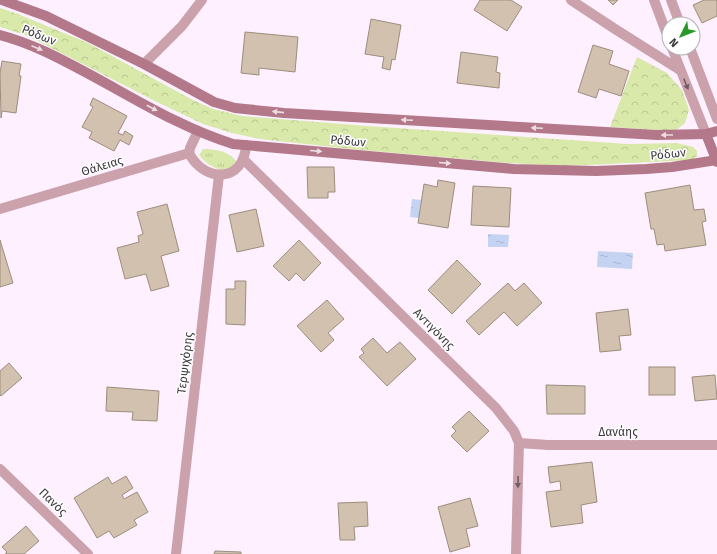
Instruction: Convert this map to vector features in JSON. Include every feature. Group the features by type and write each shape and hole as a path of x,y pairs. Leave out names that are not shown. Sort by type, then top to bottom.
{"street":[{"name":"Ρόδων","path":"2,0 46,16 144,64 214,102 235,108 284,113 649,134 706,134 717,131"},
{"path":"144,64 182,26 202,0"},
{"path":"571,0 680,70"},
{"path":"654,0 661,19"},
{"path":"671,0 677,16"},
{"name":"Ρόδων","path":"0,35 14,39 57,57 167,116 198,131 233,144 282,147 514,169 596,171 672,168 717,161"},
{"path":"675,56 717,161"},
{"path":"693,56 717,119"},
{"path":"198,131 189,153 194,161 205,170 219,175 233,172 244,160 246,145"},
{"name":"Θάλειας","path":"0,209 189,153"},
{"name":"Αντιγόνης","path":"244,160 496,408 514,431 519,443 516,554"},
{"name":"Τερψιχόρης","path":"176,554 219,175"},
{"name":"Δανάης","path":"519,443 548,445 717,445"},
{"name":"Πανός","path":"0,469 88,554"}],"green space":[{"path":"0,8 88,43 191,99 213,109 242,116 628,144 677,143 693,147 697,151 697,156 692,160 568,166 507,163 260,139 232,133 203,124 28,36 0,27"},
{"path":"637,57 667,73 682,90 689,110 685,123 675,131 610,127"},
{"path":"203,149 221,151 236,161 231,167 224,171 220,170 207,163 199,155"}],"water":[{"path":"412,199 421,200 419,218 410,217"},
{"path":"488,234 509,235 508,247 488,247"},
{"path":"598,251 633,253 632,269 597,267"}],"building":[{"path":"480,0 511,0 522,7 507,31 474,10"},
{"path":"608,0 618,0 613,5"},
{"path":"704,0 717,0 717,16 702,23 701,16 698,16 693,5"},
{"path":"371,19 401,25 395,60 392,59 390,70 382,68 384,57 365,54"},
{"path":"245,32 298,37 295,72 259,68 259,75 241,73"},
{"path":"593,45 613,51 609,64 629,71 621,96 599,89 596,98 578,92"},
{"path":"461,52 498,57 496,72 500,73 499,88 457,83"},
{"path":"2,61 21,64 19,76 21,76 16,113 2,111 1,118 0,73"},
{"path":"93,98 127,116 118,133 123,135 125,131 133,136 129,145 120,140 114,151 89,138 92,132 82,127 93,107 90,105"},
{"path":"307,167 334,167 335,192 328,192 328,198 308,198"},
{"path":"438,180 455,183 448,228 418,223 424,184 437,187"},
{"path":"690,185 694,210 704,209 706,221 702,222 706,245 665,251 664,244 657,245 654,229 651,229 645,193"},
{"path":"473,186 511,188 509,227 471,225"},
{"path":"167,204 179,251 161,256 169,286 151,291 146,274 125,279 117,248 139,242 138,236 143,234 137,212"},
{"path":"256,209 264,246 237,252 229,215"},
{"path":"0,240 13,283 0,287"},
{"path":"299,240 321,263 304,281 296,273 289,281 273,266"},
{"path":"457,260 481,284 452,314 428,290"},
{"path":"235,281 246,281 245,325 226,324 226,289 235,289"},
{"path":"508,283 515,291 524,283 542,303 517,326 504,312 479,335 466,321"},
{"path":"327,300 344,319 328,333 334,340 321,352 297,326"},
{"path":"628,309 631,335 619,336 621,350 600,352 596,313"},
{"path":"373,338 387,353 400,342 416,359 387,386 359,357 364,353 361,349"},
{"path":"9,363 22,378 1,396 0,371"},
{"path":"649,367 675,367 675,395 649,395"},
{"path":"715,375 717,399 695,401 692,377"},
{"path":"546,385 585,386 585,414 547,414"},
{"path":"107,387 159,391 157,421 132,420 133,412 106,411"},
{"path":"469,411 489,431 467,452 451,436 456,431 452,427"},
{"path":"592,462 597,502 581,505 583,523 551,527 546,492 561,490 560,481 550,483 548,467"},
{"path":"126,476 133,488 122,495 124,499 137,492 148,512 134,520 137,525 114,538 109,531 97,538 74,498 108,477 112,484"},
{"path":"470,498 478,526 466,529 470,546 450,552 438,507"},
{"path":"367,502 368,526 354,527 355,540 340,540 338,503"},
{"path":"26,526 39,541 24,554 5,554 7,552 2,547"},
{"path":"215,551 241,552 241,554 214,554"}]}
